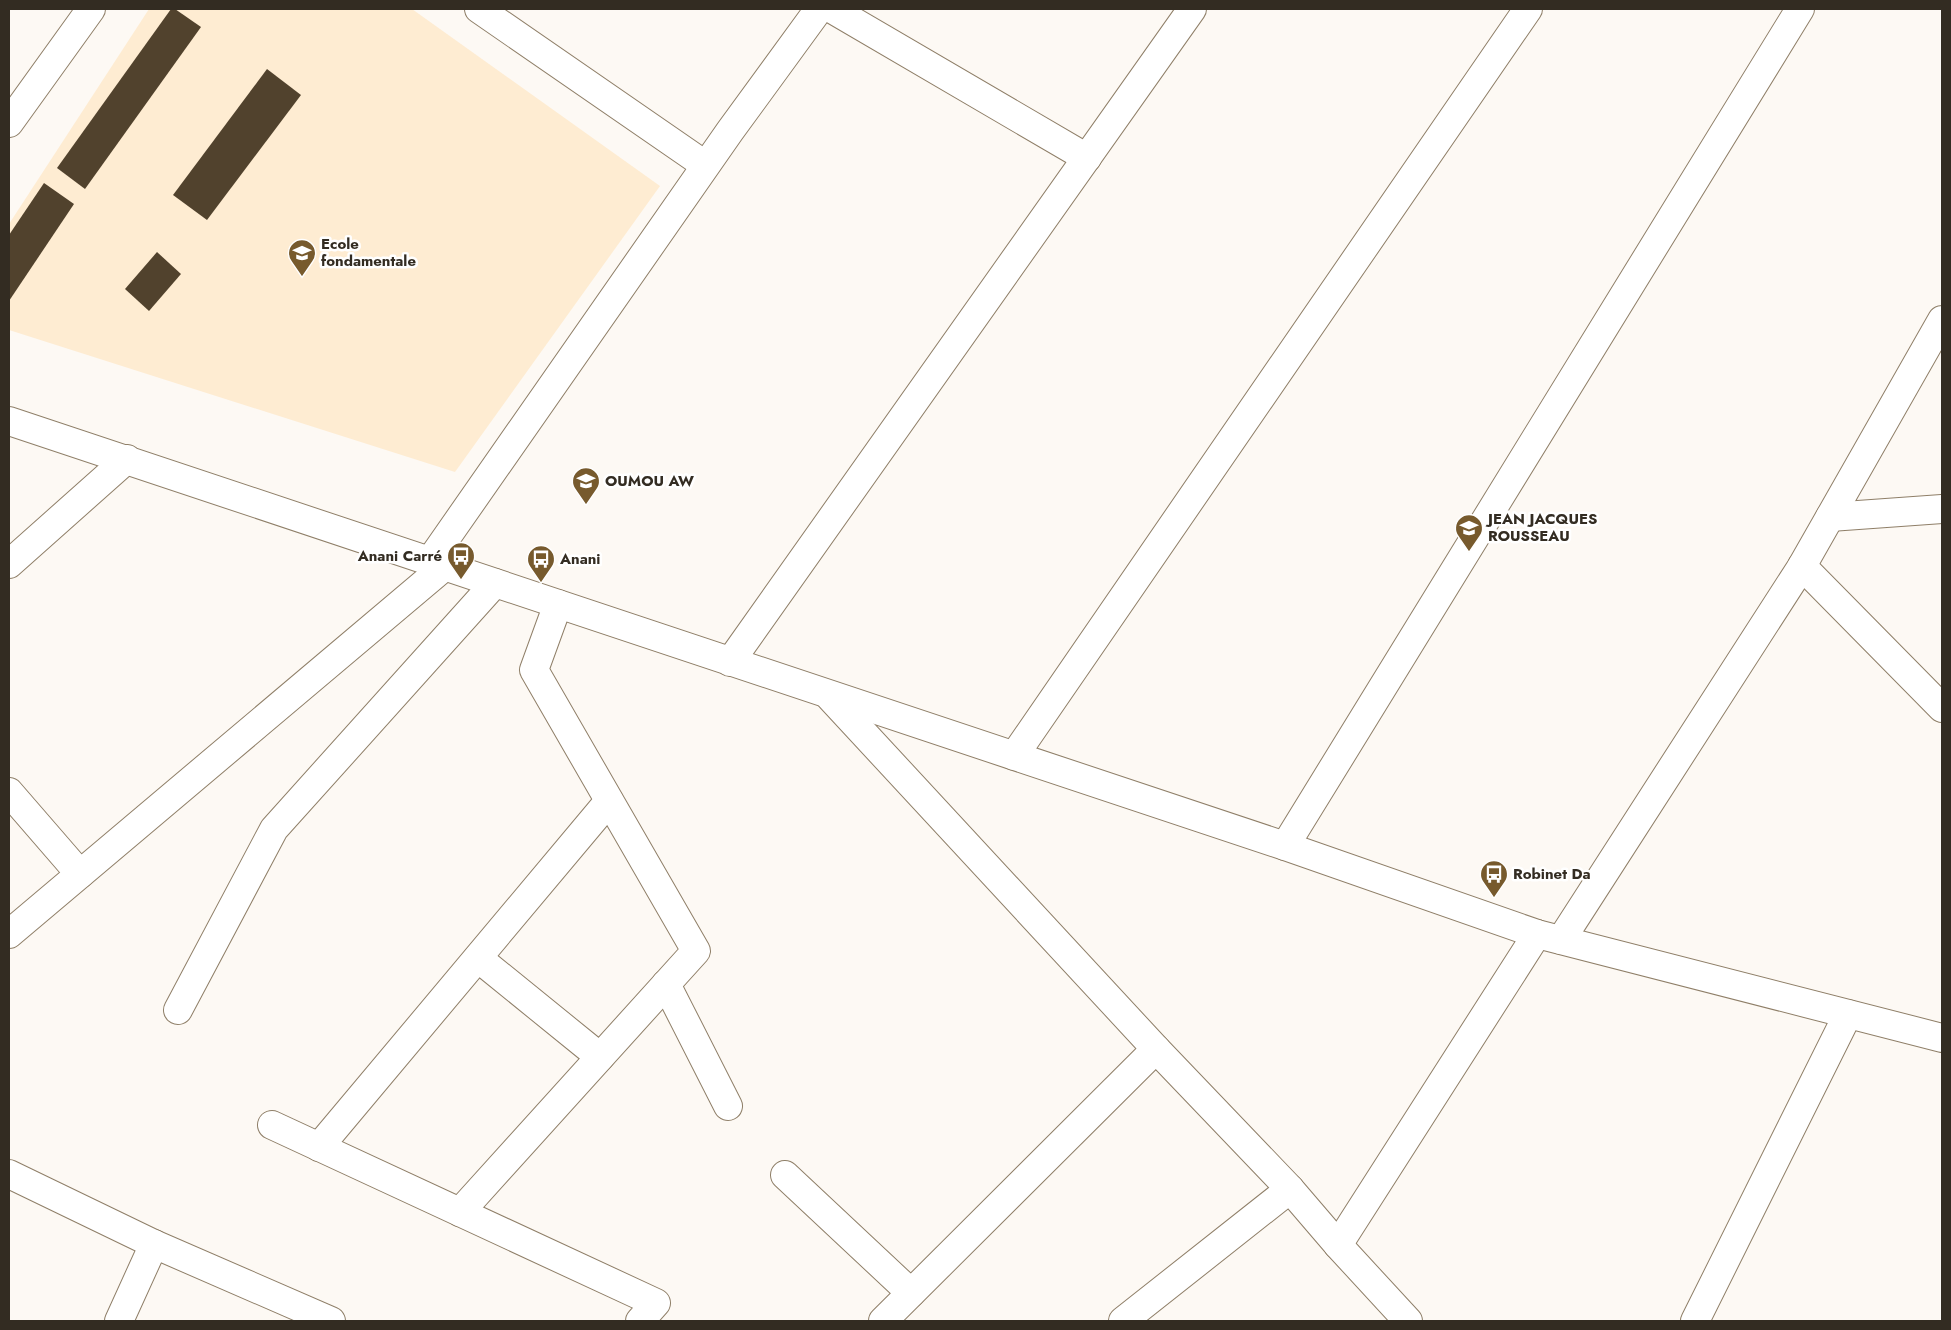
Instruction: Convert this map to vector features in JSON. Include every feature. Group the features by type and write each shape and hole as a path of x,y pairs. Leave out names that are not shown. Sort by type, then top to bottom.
{"street":[{"path":"9,123 90,9"},
{"path":"479,9 705,165"},
{"path":"9,955 18,927 438,564 705,165 819,9"},
{"path":"832,9 1087,158"},
{"path":"730,662 1192,9"},
{"path":"1014,756 1528,9"},
{"path":"1285,846 1800,9"},
{"path":"1338,1245 1802,566 1942,320"},
{"path":"9,421 1285,846 1549,937 1942,1038"},
{"path":"9,564 127,459"},
{"path":"1830,517 1942,509"},
{"path":"1802,566 1942,708"},
{"path":"178,1010 274,829 495,583"},
{"path":"460,1212 696,951 534,670 558,604"},
{"path":"827,694 1156,1049 1290,1189 1338,1245 1408,1321"},
{"path":"9,792 80,874"},
{"path":"319,1147 609,801"},
{"path":"478,958 600,1057"},
{"path":"666,984 728,1106"},
{"path":"1695,1321 1848,1014"},
{"path":"886,1320 1156,1049"},
{"path":"272,1125 656,1303 640,1321"},
{"path":"9,1174 154,1244 331,1321"},
{"path":"786,1175 911,1293"},
{"path":"1123,1321 1290,1189"},
{"path":"119,1321 154,1244"}],"shaded area":[{"name":"Ecole fondamentale","path":"149,9 412,9 660,186 455,472 9,330 9,224"}],"building":[{"path":"171,9 175,9 201,27 85,189 57,168"},
{"path":"267,69 301,95 207,220 173,195"},
{"path":"44,183 74,204 9,301 9,235"},
{"path":"157,252 181,274 149,311 125,289"}],"place":[{"name":"Ecole fondamentale","path":"302,277"},
{"name":"OUMOU AW","path":"586,505"},
{"name":"JEAN JACQUES ROUSSEAU","path":"1469,552"},
{"name":"Anani Carré","path":"461,580"},
{"name":"Anani","path":"541,583"},
{"name":"Robinet Da","path":"1494,898"}]}
